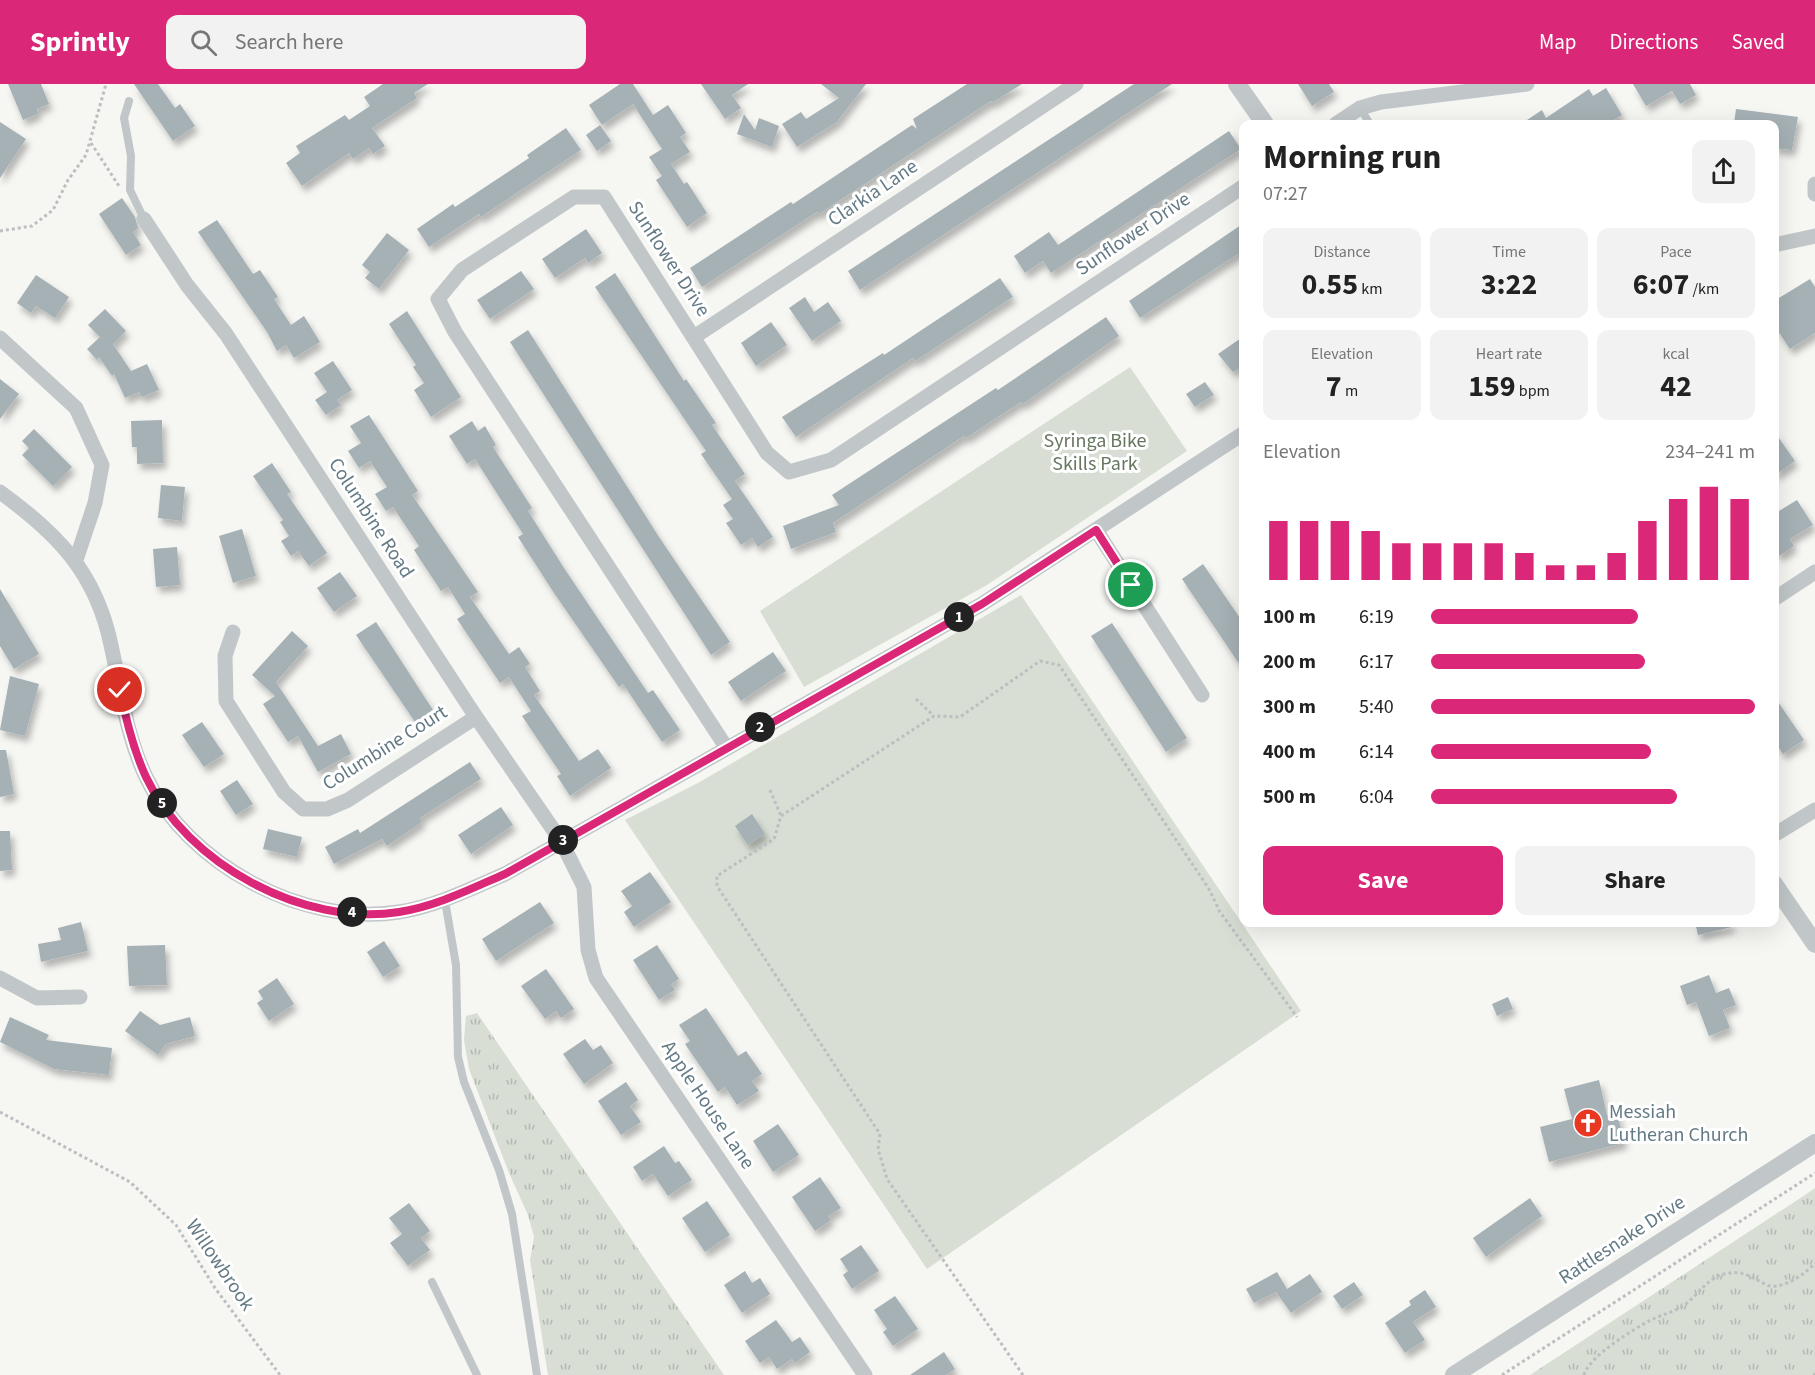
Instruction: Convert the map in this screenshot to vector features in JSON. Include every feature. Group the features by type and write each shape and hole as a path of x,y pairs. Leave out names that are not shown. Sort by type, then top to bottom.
{"street":[{"name":"Clarkia Lane","path":"693,337 1076,84"},
{"path":"1237,84 1262,120"},
{"path":"1342,120 1360,108 1441,89 1527,84"},
{"path":"1815,184 1815,194"},
{"name":"Sunflower Drive","path":"726,747 455,332 438,299 462,270 574,197 604,197 767,453 789,472 831,460 1239,189"},
{"name":"Columbine Road","path":"144,219 187,285 226,334 476,717 561,841"},
{"path":"1779,244 1815,236"},
{"path":"0,338 76,408 102,465 95,503 76,561"},
{"path":"0,492 44,525 76,561 99,604 111,642 130,738 138,758 164,807 191,840 230,870 264,890 306,905 345,912 397,912 445,901 505,874 982,604 1239,436"},
{"path":"1096,530 1202,695"},
{"path":"1779,596 1815,572"},
{"name":"Columbine Court","path":"233,632 225,656 226,701 284,792 303,809 327,809 348,800 476,717"},
{"path":"1779,832 1815,810"},
{"name":"Apple House Lane","path":"561,841 584,887 588,950 596,978 865,1375"},
{"path":"1779,892 1815,944"},
{"path":"0,978 37,998 80,997"},
{"name":"Rattlesnake Drive","path":"1454,1375 1815,1143"}],"lane":[{"path":"129,101 124,118 131,156 130,190 144,219"},
{"path":"1360,108 1368,120"},
{"path":"445,901 456,964 458,1057 464,1082 499,1170 512,1214 537,1375"},
{"path":"432,1282 477,1375"}],"path":[{"path":"0,231 32,226 53,210 91,143 106,84"},
{"path":"91,143 120,188"},
{"path":"781,816 934,717 960,717 1040,661 1059,665 1209,889 1220,912 1297,1017"},
{"path":"916,699 934,717"},
{"path":"770,790 781,816 774,839 717,876 717,886 880,1134 878,1149 887,1179 1023,1375"},
{"name":"Willowbrook","path":"0,1112 130,1182 176,1225 215,1288 280,1375"},
{"path":"1502,1375 1815,1173"},
{"path":"1584,1375 1588,1366 1620,1339 1645,1323 1680,1308 1708,1282 1720,1275 1744,1273 1755,1276 1770,1286 1799,1278 1815,1263"}],"green space":[{"name":"Syringa Bike Skills Park","path":"1130,367 1187,451 987,585 804,687 760,611"},
{"path":"1021,595 1239,919 1239,927 1244,927 1301,1011 927,1269 625,820 698,783"},
{"path":"477,1013 724,1375 548,1375 530,1260 534,1237 528,1215 509,1173 469,1069 464,1040 466,1016"},
{"path":"1815,1188 1815,1375 1530,1375 1805,1195"}],"building":[{"path":"8,84 41,84 49,104 37,109 38,114 23,120"},
{"path":"134,84 158,84 175,108 180,104 195,126 173,141"},
{"path":"383,84 428,84 414,93 417,98 372,128 385,146 373,154 369,148 353,159 349,153 302,186 286,163 300,153 296,146 345,115 349,120 370,106 364,97"},
{"path":"620,84 633,84 653,115 668,105 686,133 680,137 690,152 671,164 684,184 687,182 707,213 687,227 656,180 662,176 649,157 662,149 633,104 602,125 589,105"},
{"path":"701,84 748,84 732,95 741,108 725,119"},
{"path":"821,84 866,84 837,122 797,147 782,124 801,112 806,119 839,98"},
{"path":"967,84 1022,84 992,103 991,101 819,214 817,212 702,287 690,268 791,202 793,204 912,125 917,129 913,119"},
{"path":"1134,84 1172,84 860,290 848,271"},
{"path":"1298,84 1329,84 1334,92 1312,106"},
{"path":"1633,84 1690,84 1696,95 1680,104 1672,91 1646,106"},
{"path":"1606,88 1622,115 1614,120 1527,120 1542,110 1546,118 1589,89 1593,96"},
{"path":"1736,109 1798,117 1792,150 1779,149 1779,120 1735,120"},
{"path":"744,114 755,130 759,118 779,126 772,147 737,134"},
{"path":"0,122 26,139 0,178"},
{"path":"600,125 611,141 597,151 586,135"},
{"path":"566,128 581,150 481,217 479,214 429,247 417,229 453,204 455,207 529,158 527,155"},
{"path":"1229,131 1239,146 1239,150 1051,273 1043,261 1025,273 1014,256 1049,232 1058,245"},
{"path":"122,198 135,217 138,228 133,232 141,245 126,255 99,214"},
{"path":"217,220 253,274 260,270 278,297 274,299 291,325 304,316 320,342 294,358 286,345 277,351 267,332 198,232"},
{"path":"1239,226 1239,253 1140,318 1129,301"},
{"path":"586,229 602,253 588,263 585,258 555,278 542,259"},
{"path":"387,233 409,250 379,289 365,278 370,272 362,265"},
{"path":"521,271 534,289 490,319 477,300"},
{"path":"615,273 684,381 686,379 716,423 712,425 745,474 735,481 773,537 758,547 752,538 741,545 726,523 733,519 723,505 732,499 701,454 706,451 595,287"},
{"path":"36,275 69,297 55,318 36,306 31,313 17,303"},
{"path":"1000,278 1013,297 915,361 913,358 796,437 782,417 883,353 884,355"},
{"path":"1810,279 1815,287 1815,333 1790,349 1779,332 1779,298"},
{"path":"805,297 814,312 828,302 841,321 812,341 789,308"},
{"path":"105,309 126,331 113,344 131,371 147,364 159,390 142,397 139,392 125,398 114,374 112,376 99,357 97,360 87,349 100,337 88,325"},
{"path":"407,311 461,397 431,417 414,390 424,383 413,367 416,365 389,324"},
{"path":"1106,317 1119,336 1023,404 1021,402 966,438 964,436 833,523 836,532 791,549 783,526 839,505 832,495 996,388 998,390"},
{"path":"771,322 787,345 756,366 741,343"},
{"path":"528,330 659,537 730,642 711,655 510,342"},
{"path":"1239,339 1239,368 1233,372 1218,354"},
{"path":"333,361 352,390 337,400 341,405 326,415 315,400 327,392 314,373"},
{"path":"0,379 19,394 0,419"},
{"path":"1205,382 1214,395 1195,407 1186,394"},
{"path":"369,415 418,491 412,495 478,592 470,597 509,654 519,647 530,664 525,667 540,691 534,695 579,761 598,749 611,768 570,796 557,776 561,774 522,716 531,711 509,677 500,683 457,619 465,614 448,587 441,591 414,550 419,546 393,507 386,511 375,494 387,487 370,461 359,468 348,451 361,443 350,426"},
{"path":"162,420 163,463 137,464 137,447 132,447 131,421"},
{"path":"472,421 478,431 485,426 496,445 493,447 532,508 528,511 564,568 648,693 653,690 680,730 662,742 623,684 619,687 554,593 518,537 523,534 475,459 467,464 449,436"},
{"path":"34,429 72,467 53,486 22,455 29,448 22,441"},
{"path":"1779,438 1795,461 1779,472"},
{"path":"272,463 291,492 287,494 327,553 309,566 298,551 291,556 281,541 289,536 280,522 283,520 253,476"},
{"path":"161,485 185,487 182,521 158,518"},
{"path":"1797,500 1813,525 1790,539 1794,546 1779,556 1779,511"},
{"path":"242,529 256,576 233,583 219,536"},
{"path":"177,547 180,585 156,587 153,549"},
{"path":"1203,564 1239,617 1239,664 1182,579"},
{"path":"340,572 357,596 334,612 317,588"},
{"path":"0,589 39,654 14,669 0,646"},
{"path":"376,622 433,710 415,722 356,635"},
{"path":"1112,623 1187,738 1166,752 1091,636"},
{"path":"292,631 308,646 276,682 318,746 341,734 351,754 318,772 298,736 288,742 263,704 275,696 252,675"},
{"path":"773,652 786,671 741,701 728,682"},
{"path":"10,676 39,684 25,736 0,730"},
{"path":"1779,703 1804,740 1783,754 1779,748"},
{"path":"202,722 224,754 204,767 182,735"},
{"path":"0,750 6,750 14,794 0,797"},
{"path":"470,762 481,779 420,818 422,822 387,846 382,839 334,864 325,847 358,829 360,833"},
{"path":"237,780 253,804 236,815 220,791"},
{"path":"501,807 513,825 471,854 458,835"},
{"path":"752,814 765,834 748,845 735,826"},
{"path":"268,829 302,837 297,857 263,849"},
{"path":"0,831 10,831 12,870 0,871"},
{"path":"650,872 671,902 634,927 624,912 632,906 621,891"},
{"path":"540,902 554,923 496,961 482,939"},
{"path":"81,922 88,951 41,962 38,944 61,940 58,928"},
{"path":"1696,927 1732,927 1698,935"},
{"path":"384,941 400,966 383,977 367,952"},
{"path":"165,945 167,985 129,986 127,946"},
{"path":"657,945 679,979 671,984 675,990 659,1000 633,960"},
{"path":"546,969 574,1009 561,1018 556,1011 545,1019 521,986"},
{"path":"1709,975 1716,993 1729,988 1736,1005 1723,1010 1730,1028 1709,1036 1696,1002 1687,1005 1680,986"},
{"path":"277,978 294,1004 269,1021 257,1003 263,999 258,991"},
{"path":"1508,997 1513,1009 1497,1016 1492,1004"},
{"path":"706,1008 738,1056 746,1051 762,1074 752,1081 759,1091 737,1105 725,1087 718,1092 685,1044 690,1041 679,1025"},
{"path":"140,1011 160,1025 190,1017 195,1036 166,1044 158,1055 125,1031"},
{"path":"10,1017 49,1035 46,1040 112,1048 109,1075 54,1069 0,1042"},
{"path":"585,1039 593,1050 601,1045 613,1063 584,1084 563,1054"},
{"name":"Messiah Lutheran Church","path":"1599,1080 1607,1115 1617,1112 1624,1143 1549,1162 1540,1127 1572,1119 1564,1089"},
{"path":"626,1082 638,1100 630,1106 641,1122 621,1135 598,1101"},
{"path":"778,1124 799,1155 773,1172 753,1141"},
{"path":"664,1146 675,1163 679,1161 692,1180 668,1196 653,1174 642,1181 633,1167"},
{"path":"820,1177 841,1208 828,1216 831,1220 815,1231 792,1197"},
{"path":"1530,1198 1542,1216 1486,1257 1473,1238"},
{"path":"707,1201 730,1235 705,1252 682,1218"},
{"path":"409,1203 430,1231 421,1238 430,1250 408,1266 390,1243 402,1234 389,1218"},
{"path":"861,1245 879,1271 852,1289 843,1275 848,1271 840,1259"},
{"path":"745,1271 752,1283 760,1278 770,1294 742,1313 724,1285"},
{"path":"1277,1272 1287,1289 1310,1274 1322,1292 1291,1313 1276,1292 1254,1303 1246,1289"},
{"path":"1354,1282 1363,1295 1342,1309 1333,1296"},
{"path":"1425,1290 1436,1307 1413,1322 1425,1340 1405,1353 1385,1323 1411,1305 1409,1301"},
{"path":"895,1296 918,1329 893,1346 883,1332 887,1329 874,1310"},
{"path":"776,1320 792,1342 800,1337 810,1352 795,1363 792,1359 777,1369 769,1357 760,1363 745,1341"},
{"path":"944,1352 955,1369 946,1375 910,1375"}],"place":[{"name":"Messiah Lutheran Church","path":"1588,1123"}],"route":[{"path":"120,690 130,738 147,778 164,807 191,840 222,865 264,890 306,905 345,912 397,912 445,901 505,874 982,604 1096,530 1131,585"}]}
